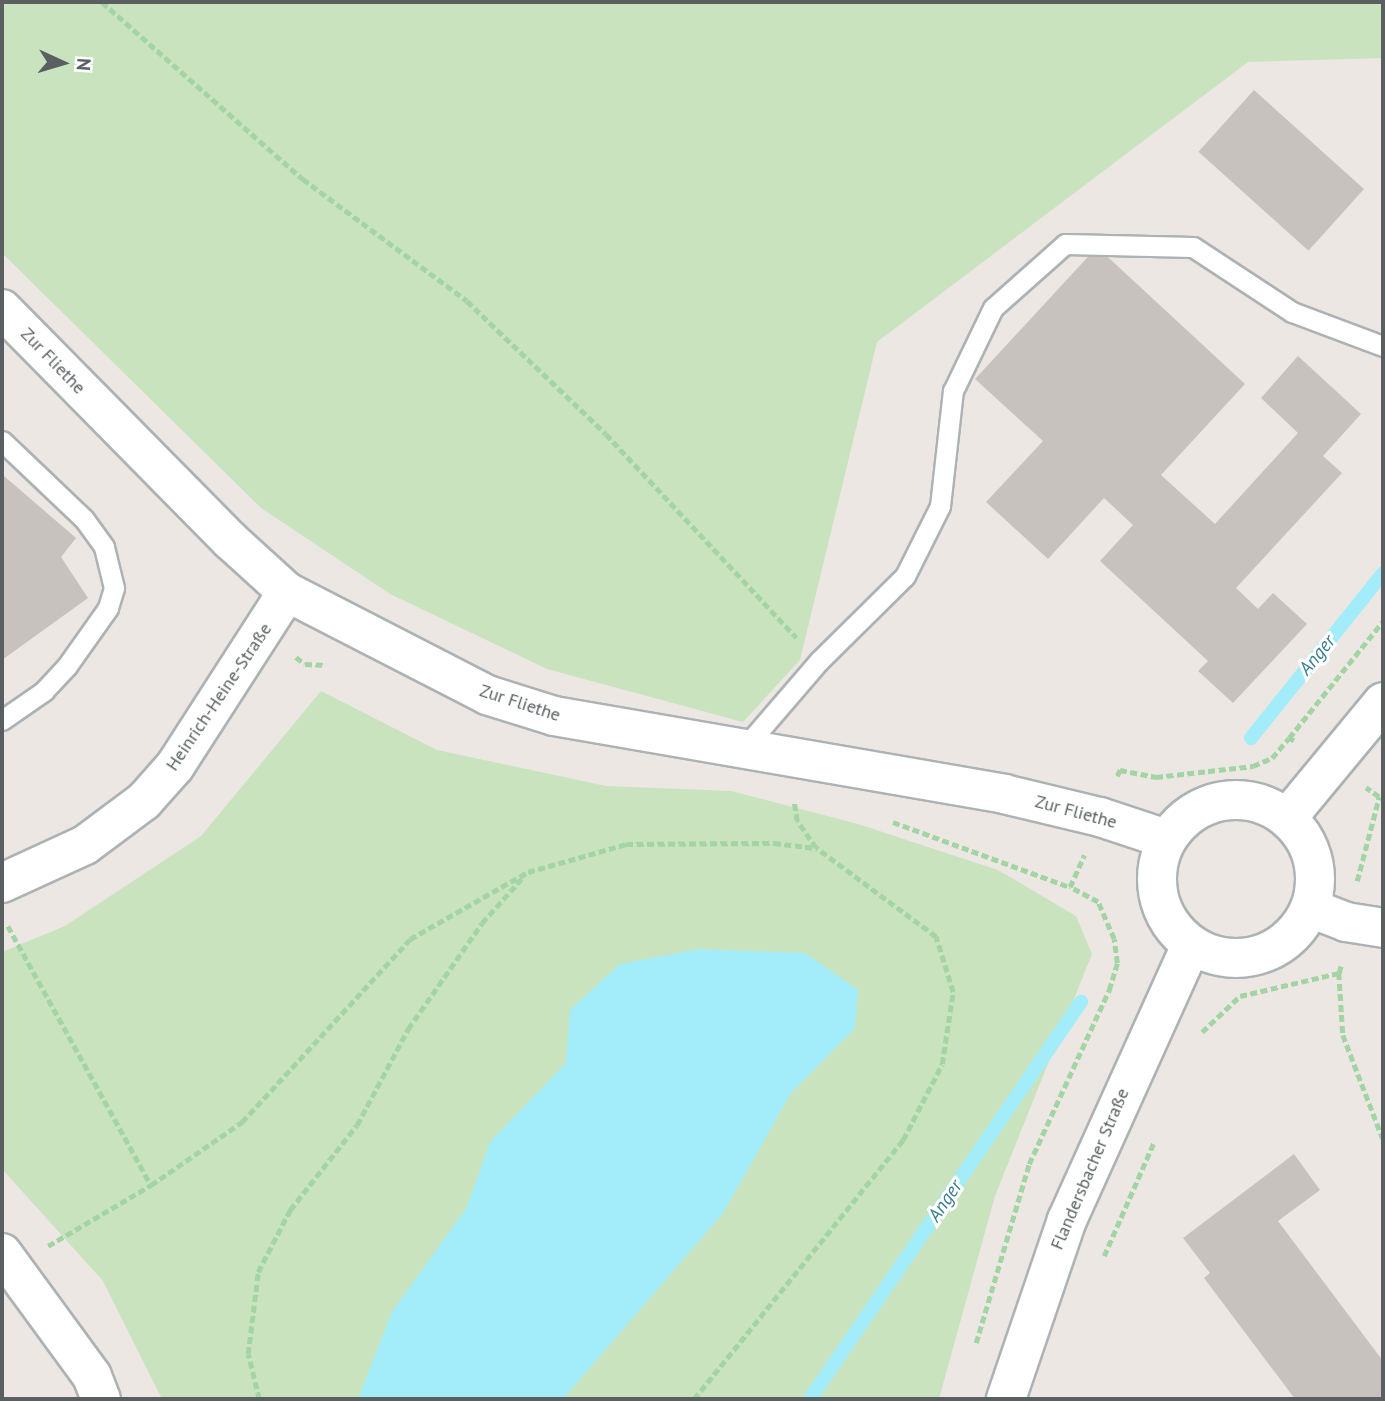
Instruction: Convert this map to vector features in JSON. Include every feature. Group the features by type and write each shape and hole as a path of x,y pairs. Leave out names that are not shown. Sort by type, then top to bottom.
{"street":[{"name":"Zur Fliethe","path":"2,309 287,592 487,695 554,716 745,747 787,757 918,776 1100,817 1166,839"},
{"name":"Heinrich-Heine-Straße","path":"2,883 85,845 144,800 190,744 287,592"},
{"path":"1288,817 1383,702"},
{"path":"1254,800 1288,817 1306,840 1315,868 1310,908 1298,928 1259,955 1236,959 1212,955 1191,945 1173,929 1161,909 1157,873 1166,839 1184,818 1217,801 1254,800"},
{"path":"1310,908 1346,922 1383,928"},
{"name":"Flandersbacher Straße","path":"1006,1399 1067,1220 1191,945"},
{"path":"8,1260 92,1376 101,1399"}],"lane":[{"path":"745,747 820,661 905,576 940,506 953,391 993,307 1065,244 1193,247 1292,312 1383,346"},
{"path":"2,441 84,519 104,547 114,588 108,608 67,666 44,691 2,720"}],"path":[{"path":"102,2 303,179 467,301 606,434 820,661"},
{"path":"974,1353 1029,1164 1109,990 1117,963 1114,939 1098,902 1070,887 1120,770 1156,777 1252,766 1272,758 1383,621"},
{"path":"1289,738 1297,744"},
{"path":"694,1399 903,1140 942,1063 953,992 936,937 817,849 797,821 787,757"},
{"path":"1362,786 1379,797"},
{"path":"1354,893 1379,797 1383,791"},
{"path":"8,1260 151,1185 242,1122 410,939 528,872 626,844 774,843 817,849"},
{"path":"259,1399 248,1354 258,1272 290,1210 357,1125 408,1029 482,923 528,872"},
{"path":"2,914 151,1185"},
{"path":"1342,953 1339,973 1343,1035 1383,1139"},
{"path":"1196,1045 1201,1032 1240,996 1339,973"},
{"path":"1098,1270 1158,1132"}],"green space":[{"path":"2,2 1383,2 1383,58 1248,62 877,342 800,660 743,722 547,669 390,594 261,508 2,253"},
{"path":"321,691 437,750 606,786 731,791 858,824 998,870 1076,916 1092,954 995,1196 939,1399 162,1399 103,1281 2,1169 2,952 65,926 201,836"}],"water":[{"path":"700,949 805,953 858,990 855,1028 791,1093 723,1213 563,1399 358,1399 392,1312 467,1207 490,1142 566,1063 570,1010 620,964"}],"building":[{"path":"1254,90 1364,189 1308,251 1198,152"},
{"path":"1097,247 1245,384 1161,475 1215,524 1298,433 1261,398 1298,356 1361,414 1323,456 1342,473 1236,588 1258,609 1273,593 1307,624 1233,703 1198,671 1208,661 1100,561 1133,525 1104,498 1048,559 986,502 1043,441 975,379"},
{"path":"4,476 76,538 61,557 88,598 2,660"},
{"path":"1294,1154 1320,1190 1278,1221 1383,1361 1383,1399 1295,1399 1204,1278 1210,1273 1183,1238"}],"waterway":[{"name":"Anger","path":"1251,738 1383,573"},
{"name":"Anger","path":"810,1399 1081,1002"}]}
